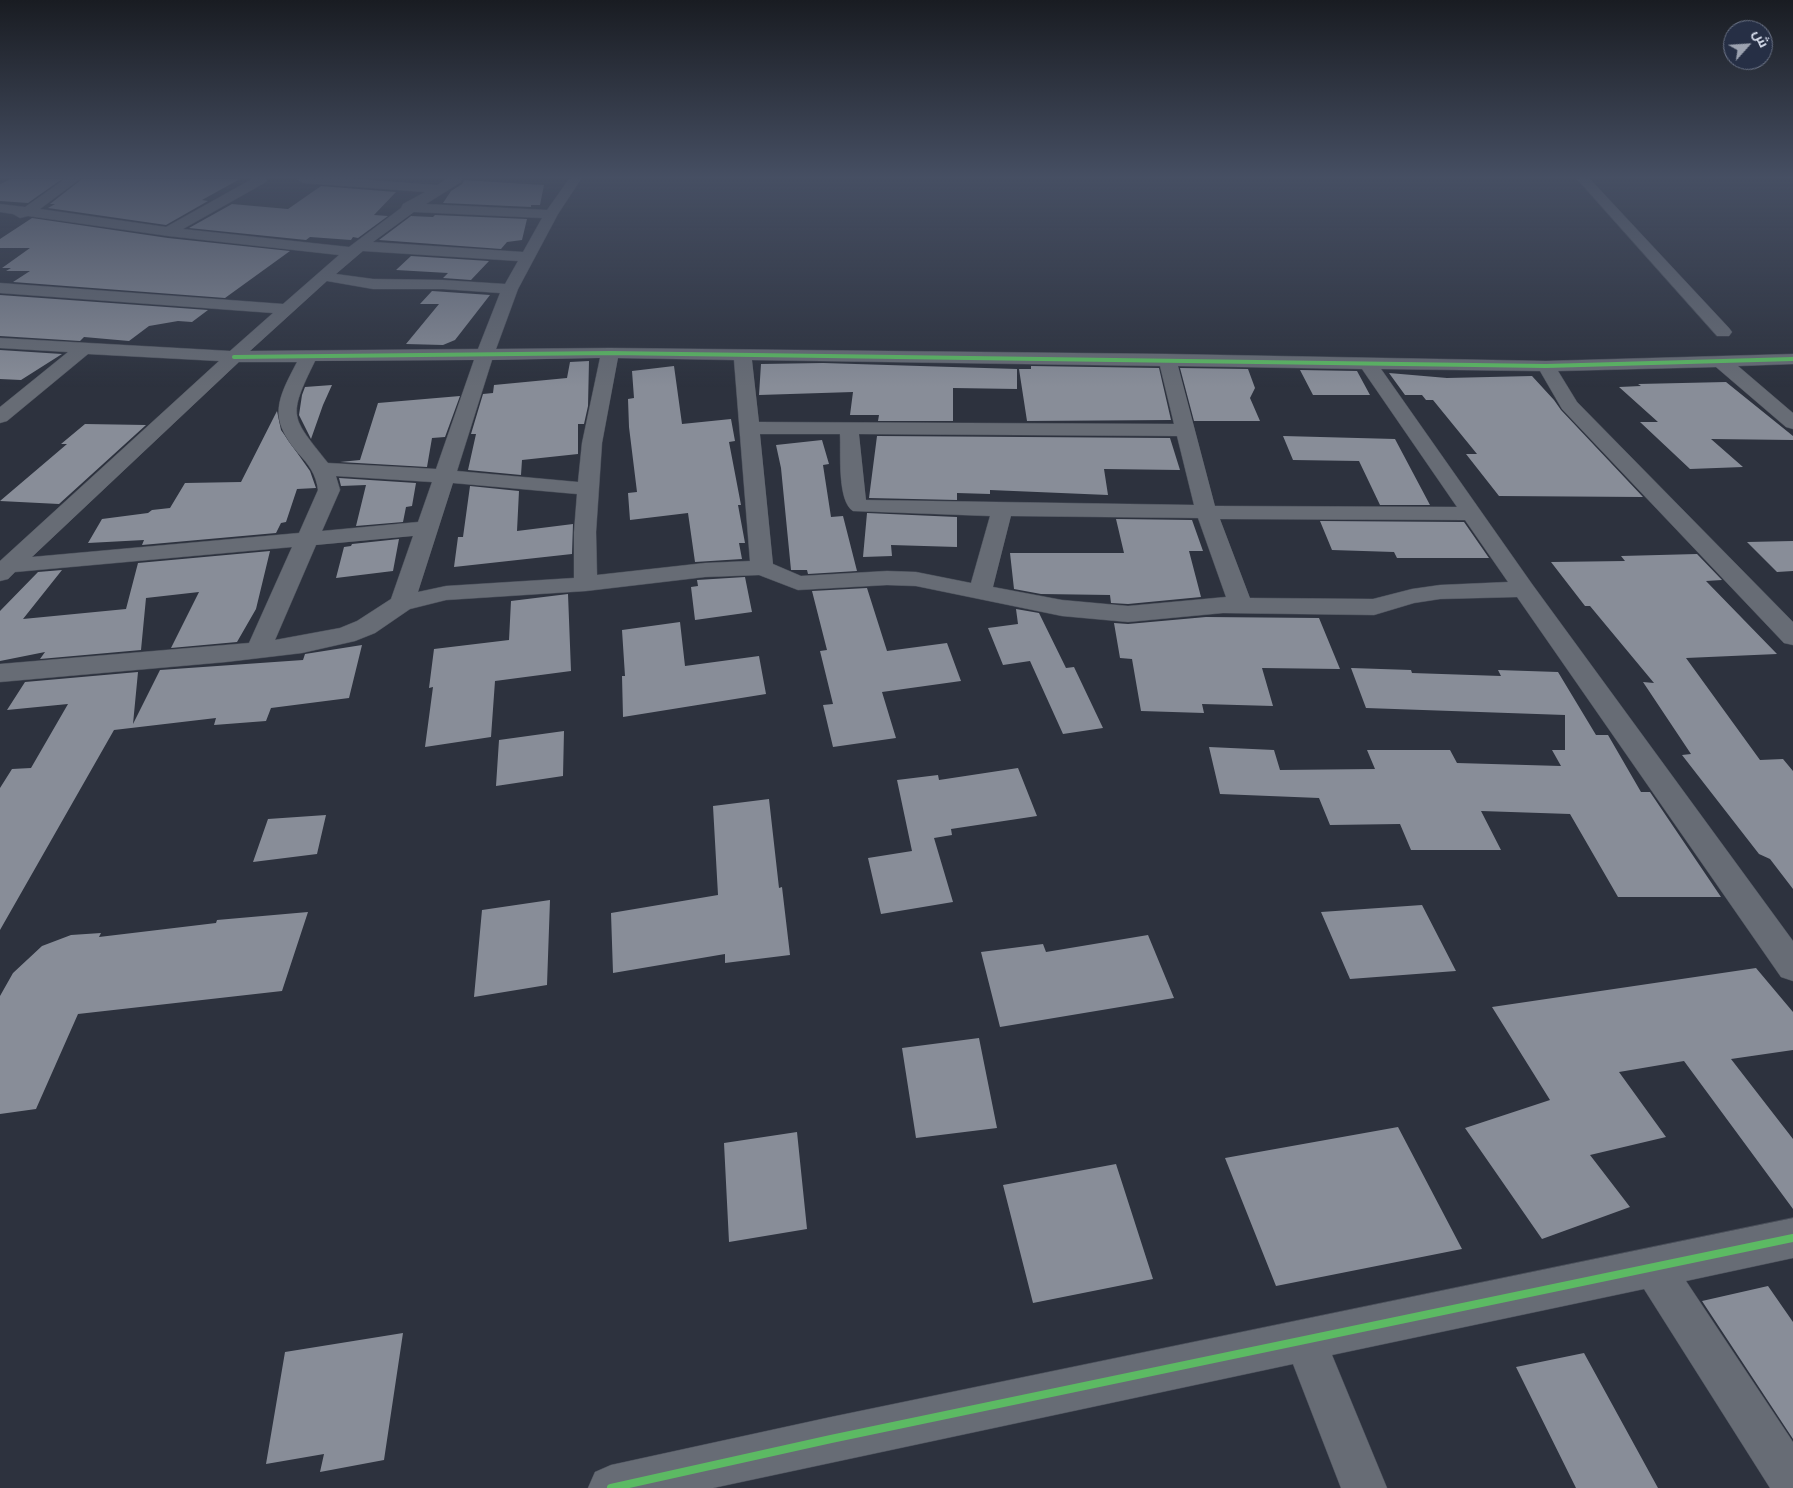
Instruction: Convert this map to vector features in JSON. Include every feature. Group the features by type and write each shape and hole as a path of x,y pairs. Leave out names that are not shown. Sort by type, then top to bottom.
{"street":[{"path":"348,248 528,257"},
{"path":"402,603 485,354 510,290 533,248"},
{"path":"1647,248 1723,332"},
{"path":"4,570 234,357 354,249"},
{"path":"325,276 356,284 453,285 510,290"},
{"path":"0,288 288,309"},
{"path":"0,343 234,357 308,358 485,354 610,354 1546,366 1793,359"},
{"path":"0,417 84,348"},
{"path":"586,584 588,489 597,410 610,354"},
{"path":"743,356 762,568"},
{"path":"258,650 329,490 323,469 296,441 287,416 287,405 308,358"},
{"path":"1167,360 1206,511 1241,605"},
{"path":"1722,362 1793,423"},
{"path":"1368,364 1524,589 1793,967"},
{"path":"1546,366 1568,405 1793,637"},
{"path":"750,428 1184,430"},
{"path":"850,428 854,498 858,504 895,508 1002,510 1473,514"},
{"path":"323,469 444,476 588,489"},
{"path":"980,591 1002,510"},
{"path":"4,570 426,528"},
{"path":"0,673 302,645 346,635 366,627 402,603 446,593 586,584 705,570 762,568 798,583 903,578 933,581 1062,608 1128,614 1241,605 1374,607 1427,594 1524,589"},
{"path":"611,1488 1304,1339 1793,1238"},
{"path":"1653,1267 1793,1482"},
{"path":"1304,1339 1364,1488"}],"building":[{"path":"29,248 266,248 290,251 225,298 13,282 30,271 6,271 11,268 2,268"},
{"path":"411,256 489,261 471,280 443,278 448,273 396,270"},
{"path":"432,291 490,295 455,340 443,345 406,344 439,304 420,304"},
{"path":"0,295 208,310 192,322 178,321 149,326 129,341 84,337 80,341 0,336"},
{"path":"0,350 62,354 21,380 0,379"},
{"path":"589,361 588,406 584,424 578,424 578,454 522,460 521,475 468,470 476,434 471,434 483,394 493,393 494,385 567,378 570,362"},
{"path":"823,363 1017,369 1017,389 953,388 953,421 878,421 879,415 850,415 853,392 759,395 761,364"},
{"path":"674,366 682,424 731,419 735,441 729,442 741,505 738,505 745,543 739,543 742,559 695,562 688,513 630,520 628,493 637,492 629,427 628,399 634,398 632,371"},
{"path":"1031,366 1159,368 1171,420 1027,421 1019,369 1031,369"},
{"path":"1180,368 1248,369 1255,388 1250,398 1260,421 1194,421"},
{"path":"1300,370 1357,371 1370,395 1313,395"},
{"path":"1389,373 1447,378 1532,376 1561,410 1643,497 1499,496 1466,454 1477,454 1433,400 1426,400 1422,395 1405,395"},
{"path":"1726,382 1793,436 1793,440 1711,439 1743,467 1690,469 1640,422 1658,422 1619,387 1641,386 1638,384"},
{"path":"332,385 311,439 299,415 305,387"},
{"path":"460,396 445,437 432,438 427,467 340,462 360,460 378,403"},
{"path":"277,411 281,430 310,471 316,488 297,489 286,522 281,523 276,533 142,545 144,540 88,543 102,519 170,508 185,483 241,482"},
{"path":"85,424 146,425 59,504 0,501 67,444 61,444"},
{"path":"877,436 1170,438 1180,470 1104,469 1108,495 990,490 990,494 957,493 957,500 869,498"},
{"path":"1283,436 1395,439 1430,505 1380,505 1359,461 1293,460"},
{"path":"822,440 829,464 823,465 831,517 843,516 857,571 808,574 807,570 791,570 781,468 776,445"},
{"path":"339,478 416,483 412,506 406,507 403,522 356,526 366,485 341,486"},
{"path":"470,486 519,491 517,531 573,524 572,554 454,567 458,537 463,537"},
{"path":"867,513 957,517 957,547 891,545 892,556 863,557"},
{"path":"1116,519 1192,520 1203,551 1189,551 1201,597 1128,604 1111,603 1110,595 1041,594 1014,589 1010,553 1124,553"},
{"path":"1320,521 1464,522 1489,558 1397,558 1394,552 1332,550"},
{"path":"399,539 393,571 336,578 344,547 351,546 352,544"},
{"path":"1793,541 1793,571 1777,572 1747,542"},
{"path":"270,551 256,609 237,642 171,648 199,592 146,598 141,650 40,659 45,652 0,661 0,611 38,572 62,570 23,619 126,609 138,563"},
{"path":"1697,554 1722,580 1706,581 1777,654 1686,658 1760,760 1783,759 1793,771 1793,889 1770,859 1759,854 1682,755 1691,754 1643,682 1654,683 1590,606 1585,606 1551,562 1625,561 1621,556"},
{"path":"745,577 752,612 695,620 691,587 698,586 697,580"},
{"path":"867,588 887,651 947,643 961,681 882,692 896,738 833,747 823,705 833,704 820,651 827,650 812,591"},
{"path":"568,594 571,671 495,681 491,737 425,747 433,687 429,688 434,649 509,640 511,601"},
{"path":"1016,609 1039,613 1066,668 1074,667 1103,728 1063,734 1030,661 1003,665 988,628 1018,624"},
{"path":"1206,617 1319,618 1340,669 1262,668 1273,706 1202,704 1204,713 1141,711 1132,659 1120,658 1114,623 1128,624"},
{"path":"680,622 685,666 759,656 766,694 623,717 622,676 625,676 622,630"},
{"path":"362,645 349,698 271,708 266,721 214,725 216,718 114,730 0,930 0,788 12,769 31,768 68,704 7,710 25,682 138,672 133,724 160,670 303,660 305,654"},
{"path":"1351,668 1411,670 1412,673 1501,676 1498,670 1558,672 1596,735 1608,735 1641,792 1650,792 1721,897 1618,897 1570,814 1481,811 1501,850 1411,850 1400,824 1330,825 1319,798 1220,794 1209,747 1274,750 1280,770 1375,769 1367,750 1450,750 1457,763 1561,766 1552,750 1565,750 1565,715 1366,708"},
{"path":"564,731 563,776 496,786 499,740"},
{"path":"1018,768 1037,816 951,829 952,835 934,838 953,902 881,914 868,858 912,851 897,780 938,775 939,780"},
{"path":"769,799 779,888 782,887 790,955 725,963 725,954 613,973 611,913 718,895 713,806"},
{"path":"326,815 317,854 253,862 268,819"},
{"path":"550,900 547,985 474,997 482,910"},
{"path":"1422,905 1456,971 1350,979 1321,912"},
{"path":"308,912 282,991 78,1014 36,1109 0,1114 0,996 13,973 42,946 71,935 101,933 99,937 216,923 217,920"},
{"path":"1148,935 1174,998 1000,1027 981,952 1043,944 1046,952"},
{"path":"1756,968 1793,1012 1793,1050 1731,1059 1793,1139 1793,1209 1684,1061 1619,1072 1666,1137 1590,1155 1630,1207 1542,1239 1465,1128 1550,1100 1492,1007"},
{"path":"979,1038 997,1128 916,1138 902,1048"},
{"path":"1398,1127 1462,1249 1276,1286 1225,1158"},
{"path":"797,1132 807,1229 729,1242 724,1143"},
{"path":"1116,1164 1153,1279 1033,1303 1003,1185"},
{"path":"1768,1286 1793,1322 1793,1439 1702,1301"},
{"path":"403,1333 384,1460 320,1472 324,1454 266,1464 285,1352"},
{"path":"1584,1353 1658,1488 1576,1488 1516,1367"}],"cycle path":[{"path":"234,357 610,353 1546,366 1793,359"},
{"path":"611,1488 831,1439 1793,1238"}]}
